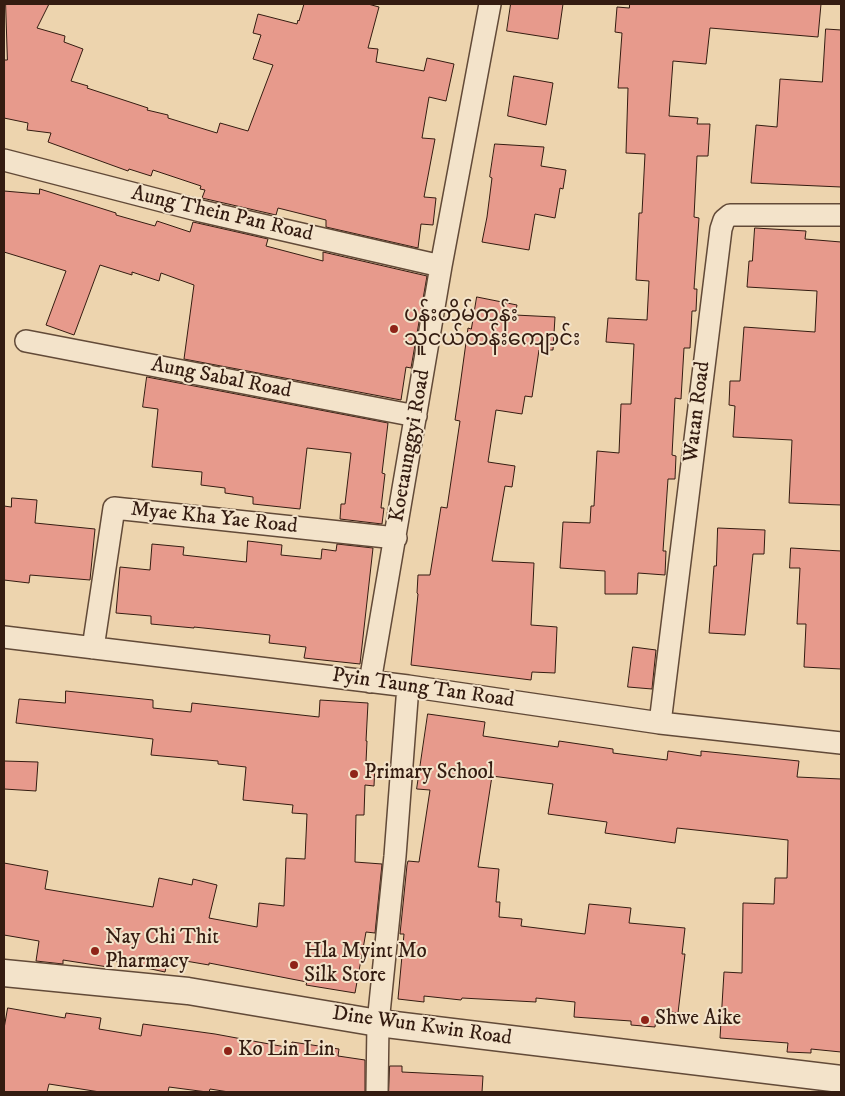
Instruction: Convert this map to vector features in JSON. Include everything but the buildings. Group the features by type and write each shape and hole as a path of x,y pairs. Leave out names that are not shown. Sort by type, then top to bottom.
{"street":[{"name":"Koetaunggyi Road","path":"370,682 441,266 490,4"},
{"name":"Aung Thein Pan Road","path":"4,160 201,211 441,266"},
{"name":"Watan Road","path":"660,723 721,229 724,220 730,215 841,215"},
{"name":"Aung Sabal Road","path":"26,341 416,416"},
{"name":"Myae Kha Yae Road","path":"93,648 114,508 396,538"},
{"name":"Pyin Taung Tan Road","path":"4,636 408,686 660,723 841,743"},
{"path":"377,1092 378,1023 395,856 408,686"},
{"name":"Dine Wun Kwin Road","path":"4,973 188,991 378,1023 841,1079"}],"place":[{"name":"ပန်းတိမ်တန်း သူငယ်တန်းကျောင်း","path":"394,329"},
{"name":"Primary School","path":"354,774"},
{"name":"Nay Chi Thit Pharmacy","path":"95,951"},
{"name":"Hla Myint Mo Silk Store","path":"294,965"},
{"name":"Shwe Aike","path":"645,1020"},
{"name":"Ko Lin Lin","path":"228,1051"}]}
